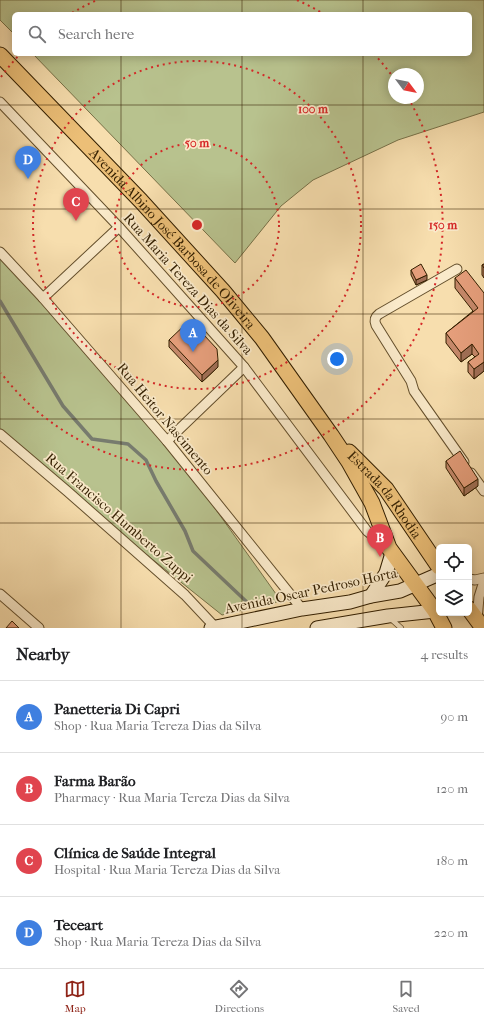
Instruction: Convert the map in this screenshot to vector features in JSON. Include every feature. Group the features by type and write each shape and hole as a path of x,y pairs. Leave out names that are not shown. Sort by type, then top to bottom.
{"main road":[{"name":"Avenida Albino José Barbosa de Oliveira","path":"0,55 142,201 223,292 262,338 331,435"},
{"name":"Estrada da Rhodia","path":"331,435 372,503 391,551 436,611"},
{"name":"Estrada da Rhodia","path":"331,435 386,489 436,563"},
{"path":"371,596 386,573 391,551"},
{"name":"Avenida Oscar Pedroso Horta","path":"214,628 302,609 350,602 371,596 400,591 436,575"},
{"path":"350,602 351,622"},
{"path":"322,628 388,616 436,612"},
{"name":"Estrada da Rhodia","path":"439,616 444,628"}],"street":[{"name":"Rua Maria Tereza Dias da Silva","path":"0,102 119,227 244,367 367,531 391,551"},
{"path":"43,298 119,227"},
{"name":"Rua Heitor Nascimento","path":"0,252 43,298 167,441 302,609"},
{"path":"457,269 379,314 375,317 374,321 411,381 414,391 484,491"},
{"path":"167,441 244,367"},
{"name":"Rua Francisco Humberto Zuppi","path":"0,434 67,490 185,595 214,628"},
{"path":"472,580 484,578"},
{"path":"476,619 479,597 484,581"},
{"path":"0,594 38,628"}],"lane":[{"path":"388,616 401,628"}],"green space":[{"path":"0,0 484,0 484,112 398,140 313,180 281,206 235,263 35,56 472,56 472,12 12,12 12,32 0,20"},
{"path":"0,252 167,441 281,601 222,615 67,491 0,434"}],"building":[{"path":"421,264 427,275 416,280 411,270"},
{"path":"466,270 484,293 484,362 474,369 468,362 479,354 472,344 461,353 446,333 478,308 455,278"},
{"path":"190,320 217,349 218,360 202,375 169,340"},
{"path":"460,451 478,479 464,488 446,461"},
{"path":"12,621 19,628 6,628"}],"waterway":[{"path":"0,301 63,406 92,439 128,444 146,460 156,481 185,531 193,551 250,605"}],"place":[{"name":"Teceart","path":"28,179"},
{"name":"Clínica de Saúde Integral","path":"76,221"},
{"name":"Panetteria Di Capri","path":"193,352"},
{"name":"Farma Barão","path":"380,557"}]}
